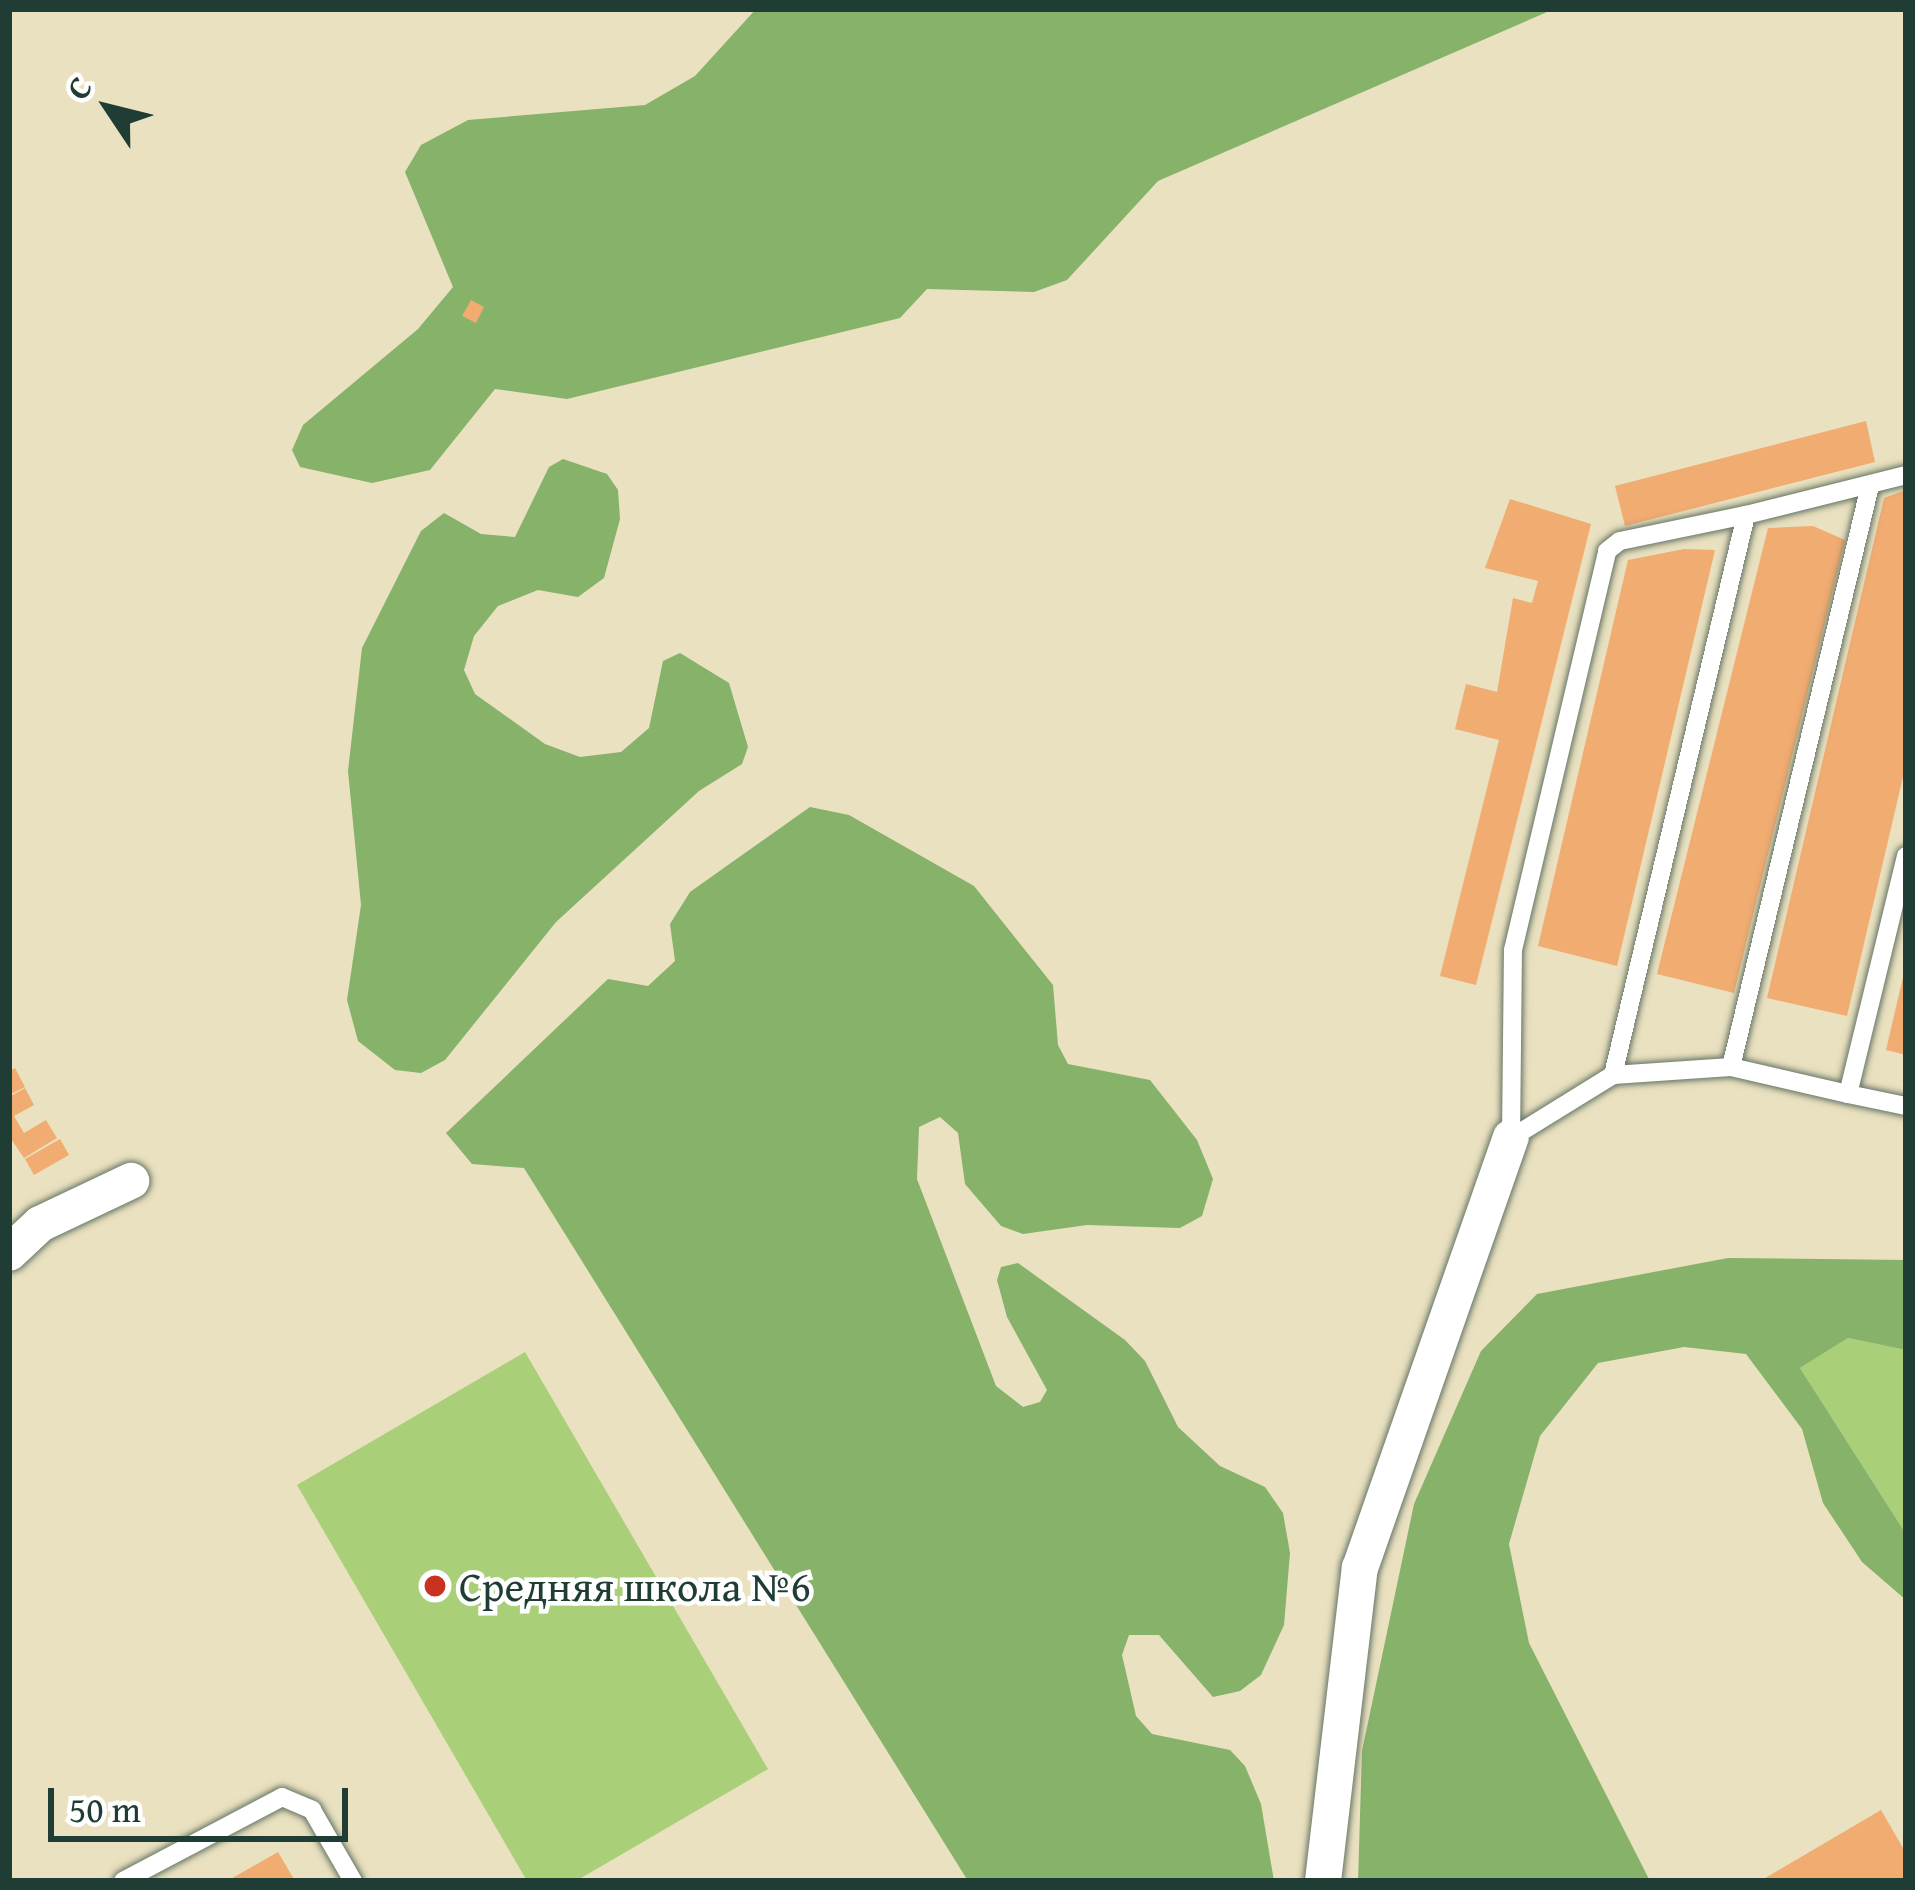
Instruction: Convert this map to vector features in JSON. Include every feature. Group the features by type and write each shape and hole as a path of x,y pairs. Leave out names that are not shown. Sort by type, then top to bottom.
{"street":[{"path":"1323,1881 1360,1568 1511,1138"},
{"path":"9,1253 40,1224 131,1181"}],"lane":[{"path":"1511,1138 1513,950 1607,551 1620,541 1906,475"},
{"path":"1731,1066 1870,486"},
{"path":"1613,1075 1746,515"},
{"path":"1847,1094 1906,856"},
{"path":"1511,1138 1613,1075 1731,1066 1906,1106"},
{"path":"123,1881 282,1797 313,1810 353,1881"}],"green space":[{"path":"756,9 1554,9 1158,181 1067,280 1034,292 927,289 900,318 567,399 495,389 430,470 372,483 300,467 292,450 303,425 418,329 453,287 405,172 421,145 468,120 645,105 695,76"},
{"path":"563,459 607,474 618,490 620,519 604,578 578,597 538,590 498,606 474,636 464,670 475,694 545,744 580,757 621,752 649,728 663,661 680,653 729,683 748,747 742,764 699,791 556,922 445,1060 421,1073 395,1070 358,1041 347,1000 361,905 348,771 362,648 421,531 444,513 481,534 515,537 549,467"},
{"path":"810,807 849,815 974,886 1053,985 1058,1045 1068,1064 1150,1080 1197,1140 1213,1179 1202,1216 1180,1228 1087,1225 1023,1234 1001,1226 965,1184 958,1133 940,1117 919,1127 917,1179 996,1386 1023,1407 1040,1402 1047,1390 1007,1317 997,1280 1001,1267 1018,1263 1125,1340 1145,1361 1178,1427 1220,1466 1265,1487 1283,1513 1290,1553 1284,1625 1261,1675 1240,1691 1213,1697 1159,1635 1129,1635 1122,1655 1136,1716 1152,1734 1230,1750 1245,1766 1261,1804 1274,1881 968,1881 524,1168 472,1164 446,1133 608,979 648,986 675,961 670,924 690,892"},
{"path":"1728,1258 1906,1260 1906,1350 1848,1338 1800,1368 1906,1534 1906,1600 1862,1562 1823,1503 1802,1429 1746,1354 1684,1347 1598,1363 1540,1436 1509,1544 1529,1643 1650,1881 1358,1881 1362,1751 1414,1504 1481,1351 1537,1294"},
{"path":"1848,1338 1906,1350 1906,1534 1800,1368"},
{"path":"525,1352 768,1769 576,1881 527,1881 297,1485"}],"building":[{"path":"471,300 484,307 476,323 462,316"},
{"path":"1866,421 1875,462 1625,526 1615,486"},
{"path":"1906,490 1906,764 1847,1016 1767,998 1884,498"},
{"path":"1510,499 1591,524 1476,985 1440,976 1499,740 1455,729 1466,684 1497,692 1513,598 1532,603 1538,581 1485,568"},
{"path":"1813,526 1845,540 1734,993 1657,974 1768,528"},
{"path":"1684,549 1715,550 1617,966 1538,946 1628,560"},
{"path":"1906,973 1906,1055 1886,1050"},
{"path":"15,1068 25,1087 9,1095 9,1072"},
{"path":"25,1088 34,1105 14,1116 24,1133 46,1120 57,1138 24,1158 9,1136 9,1097"},
{"path":"60,1139 69,1155 34,1175 25,1159"},
{"path":"1881,1810 1906,1853 1906,1881 1760,1881"},
{"path":"278,1852 295,1881 227,1881"}],"place":[{"name":"Средняя школа №6","path":"435,1586"}]}
